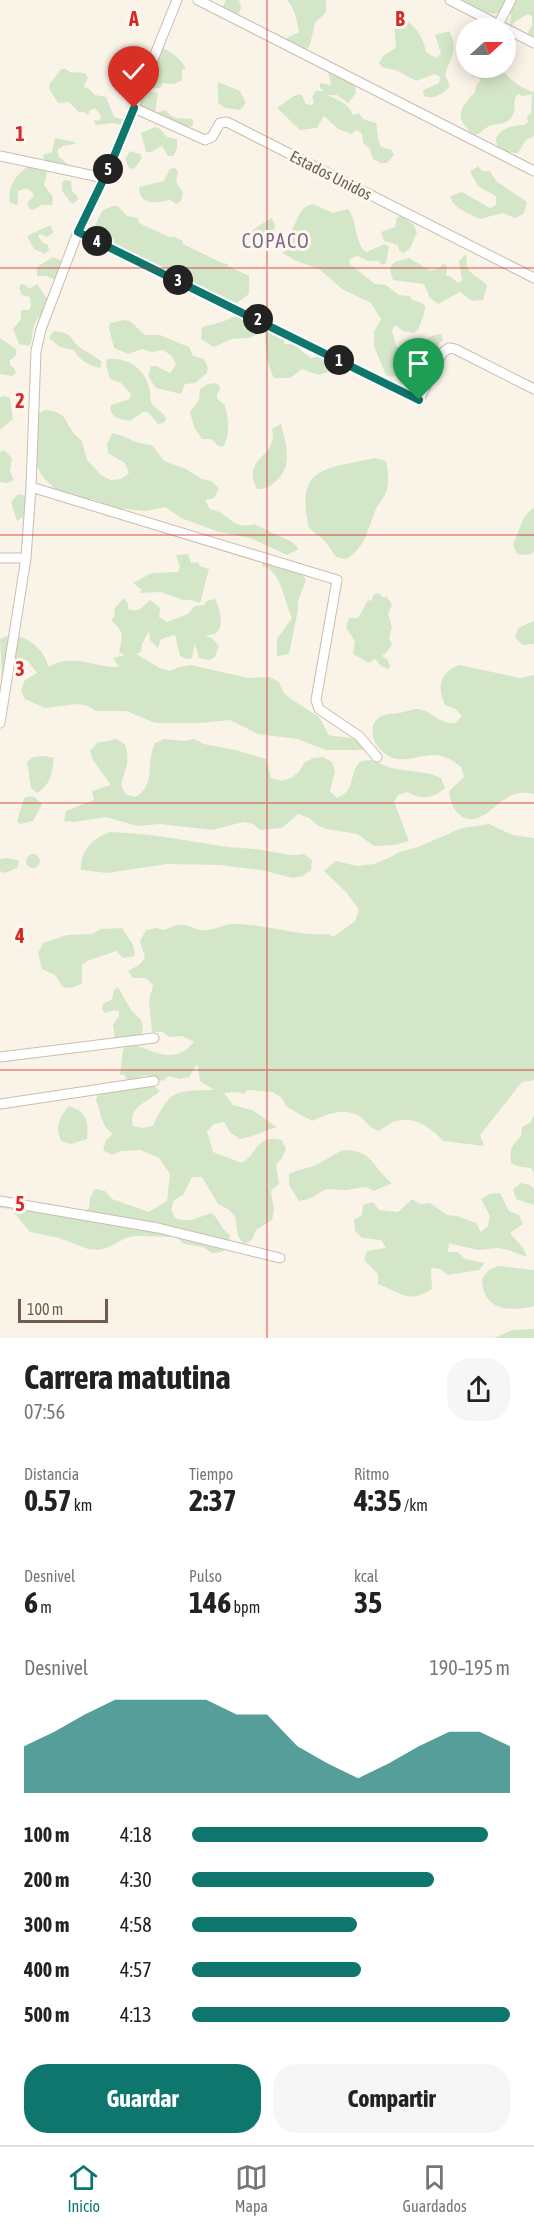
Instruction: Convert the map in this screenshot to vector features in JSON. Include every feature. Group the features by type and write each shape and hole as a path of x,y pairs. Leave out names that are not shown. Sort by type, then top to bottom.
{"street":[{"path":"0,723 26,558 36,351 41,329 78,232 134,108 177,0"},
{"path":"198,0 534,171"},
{"path":"450,0 485,18"},
{"path":"502,18 511,0"},
{"path":"516,34 534,43"},
{"name":"Estados Unidos","path":"134,108 206,140 212,137 220,123 227,122 534,278"},
{"path":"0,156 104,178"},
{"path":"78,232 419,400 442,353 449,348 534,389"},
{"path":"31,487 337,580 316,700 319,709 359,736 377,757"},
{"path":"0,558 26,558"},
{"path":"0,1057 154,1038"},
{"path":"0,1104 154,1081"},
{"path":"0,1202 158,1228 280,1258"}],"green space":[{"path":"226,0 239,0 241,7 238,17 227,14 223,6"},
{"path":"287,0 326,0 326,12 315,23 310,45 305,52 283,40 299,32 294,11"},
{"path":"453,0 534,0 534,36 527,34 532,25 532,16 528,14 516,21 516,18 511,18 509,9 492,14"},
{"path":"401,17 418,32 426,52 436,58 441,54 435,35 449,31 452,37 453,53 445,75 450,86 438,96 424,96 423,90 439,83 440,77 435,74 416,81 398,71 382,67 379,63 384,55 396,48 394,23"},
{"path":"159,47 174,55 186,68 182,70 182,80 175,84 163,83 160,88 151,88 149,79 155,69"},
{"path":"61,69 85,73 88,78 83,87 88,88 95,95 106,97 114,117 125,120 124,126 114,123 95,125 94,120 99,121 101,116 95,108 90,110 88,115 79,112 69,102 58,103 49,85"},
{"path":"328,71 334,71 355,84 356,93 348,103 337,95 328,95 346,105 353,115 359,113 363,119 376,123 381,147 392,150 394,155 387,163 373,159 370,149 363,143 362,134 357,130 351,134 338,129 324,116 317,128 300,130 277,108 301,94 306,104 312,105 314,102 312,97 316,91 323,91 320,83 331,85"},
{"path":"479,78 510,78 525,89 534,92 534,136 526,140 518,153 503,152 496,141 497,136 505,129 528,122 532,94 523,96 518,94 514,112 509,120 490,126 474,135 464,124 461,113 470,96 474,94 477,84 481,81"},
{"path":"218,82 240,91 246,103 240,110 225,108 218,103"},
{"path":"149,91 158,93 155,113 166,110 174,117 193,119 193,126 183,127 153,115 148,120 141,117 138,110 143,95"},
{"path":"155,127 167,137 177,139 177,149 173,156 168,156 162,146 146,152 141,133"},
{"path":"55,138 76,144 63,146 57,150 59,157 68,164 67,166 44,162 43,155 52,152"},
{"path":"130,151 140,154 142,158 134,169 129,168 125,159"},
{"path":"29,166 44,169 47,173 44,185 53,197 52,205 42,205 33,210 29,208 27,203 34,196 26,188 18,191 18,205 10,203 11,186 20,173"},
{"path":"478,166 482,171 490,171 496,181 527,202 524,213 516,218 502,213 480,219 454,204 450,196 462,192 490,208 496,205 496,196 479,187 470,172"},
{"path":"175,168 178,172 176,182 183,193 181,201 176,204 170,200 149,202 142,197 139,187 164,181 170,169"},
{"path":"71,181 72,191 78,197 78,200 72,204 62,191 62,182"},
{"path":"313,204 333,213 348,209 359,242 366,252 385,244 389,247 386,263 382,265 378,261 368,261 358,256 349,259 350,264 375,284 386,285 399,295 410,296 412,300 425,306 418,330 414,333 403,331 396,325 392,330 396,346 405,350 416,348 434,335 441,334 443,340 439,343 436,360 419,374 409,369 398,376 386,375 374,346 374,332 381,319 371,303 342,289 319,269 284,254 285,242 300,212"},
{"path":"118,206 127,216 138,218 139,223 183,241 183,244 249,276 249,294 235,304 178,280 114,246 114,238 108,243 92,232 102,211"},
{"path":"401,216 414,225 417,233 411,247 403,253 399,250 398,245 384,241 381,232 395,227 397,217"},
{"path":"271,218 275,227 265,243 255,244 251,241 251,231"},
{"path":"51,226 53,233 47,237 40,234 38,236 43,243 48,245 49,250 45,254 34,249 27,236"},
{"path":"466,254 468,268 487,286 483,300 472,301 460,292 438,304 430,298 424,284 393,280 390,271 395,262 409,258 431,271 440,268 443,263 447,266 446,276 450,276 458,283 462,280 459,261"},
{"path":"53,257 62,261 56,280 46,276 37,276 37,267"},
{"path":"21,284 26,285 29,289 37,284 47,299 46,307 34,326 29,346 19,344 13,329 21,319 21,310 29,310 31,306 30,297 22,295 19,288"},
{"path":"240,314 285,338 284,344 298,344 299,349 311,358 328,354 335,361 337,369 318,375 302,369 290,378 274,378 266,355 265,331 249,338 232,339 214,347 201,339 202,327"},
{"path":"130,321 145,335 160,335 189,347 193,356 204,359 208,368 207,373 195,383 185,384 181,394 156,388 148,376 151,366 170,373 176,365 172,356 163,350 152,352 142,349 128,354 114,348 110,323"},
{"path":"54,331 68,335 82,349 102,362 100,368 85,362 74,350 60,347 49,338"},
{"path":"0,338 16,349 16,356 10,360 10,365 16,373 12,376 0,374"},
{"path":"107,359 129,362 145,376 152,403 166,419 163,423 158,424 148,412 143,412 130,421 113,415 111,405 130,399 131,394 121,383 110,379"},
{"path":"214,383 219,385 217,399 225,405 227,416 228,432 223,447 218,446 212,439 202,439 194,427 190,412 199,400 200,389"},
{"path":"0,397 10,398 13,419 0,430"},
{"path":"44,410 54,411 63,416 74,434 82,441 87,460 101,475 111,480 121,479 129,473 125,463 108,453 107,443 113,433 141,444 152,445 164,461 184,468 202,479 212,481 219,489 214,498 205,500 210,509 241,525 254,524 292,542 299,549 287,555 250,538 219,532 181,518 165,507 145,511 114,508 93,499 73,500 57,491 42,476 37,466 35,457 36,416"},
{"path":"281,424 287,455 285,469 270,486 257,489 253,479 253,470 270,446 273,438 272,429"},
{"path":"4,450 12,458 10,471 14,480 7,483 0,482 0,452"},
{"path":"375,458 386,461 388,478 386,492 358,550 346,559 336,557 325,541 309,528 306,492 311,481 329,468"},
{"path":"18,494 28,496 23,517 17,521 11,502"},
{"path":"534,507 534,552 527,555 517,554 513,545 524,517"},
{"path":"188,554 191,563 198,562 200,566 209,569 200,603 161,592 139,593 142,590 133,583 152,573 178,572 180,567 176,555"},
{"path":"263,559 296,566 306,580 298,601 289,654 277,656 277,639 292,618 282,588 274,574 262,566"},
{"path":"379,593 387,597 392,605 388,614 392,627 389,638 392,644 382,656 388,660 390,667 388,669 381,666 375,659 369,663 353,654 355,641 346,628 349,618 358,618 368,600 371,601 374,594"},
{"path":"124,598 128,609 132,610 140,609 150,600 160,608 159,617 167,622 188,614 195,606 204,605 207,601 215,599 221,617 220,627 215,634 205,636 212,638 219,646 215,657 210,660 199,658 195,644 192,658 187,659 180,656 175,635 161,639 158,648 150,640 149,631 142,644 141,652 136,654 170,671 191,665 248,678 269,677 279,682 283,692 291,699 319,717 329,735 357,740 365,745 363,750 326,750 297,739 258,734 230,720 155,723 126,711 96,711 78,704 45,708 25,699 21,690 25,680 37,673 27,660 13,665 6,690 0,692 2,682 0,639 7,636 23,638 37,646 48,667 75,661 119,667 113,658 125,655 119,652 122,638 118,627 111,620 115,616 114,609"},
{"path":"534,621 534,644 523,645 515,638 518,628"},
{"path":"459,665 520,678 534,675 534,794 515,794 475,819 468,819 458,814 450,798 449,791 464,777 461,767 436,755 396,759 381,750 373,736 374,724 379,717 412,709 422,710 449,723 455,723 462,716 456,709 445,705 441,687 447,672"},
{"path":"116,739 125,744 127,756 127,765 121,785 125,794 135,797 146,786 155,743 164,739 185,741 194,739 204,744 266,759 271,778 282,781 299,772 304,763 313,758 323,757 332,762 335,771 330,791 337,798 348,790 354,771 361,761 371,760 391,768 431,774 441,778 445,788 427,797 407,792 398,795 394,802 409,841 395,845 374,846 357,834 326,829 298,814 282,828 260,830 253,824 243,822 212,830 159,824 137,826 106,817 74,822 64,821 66,811 94,800 92,791 111,785 93,760 90,751 97,743"},
{"path":"33,757 54,758 52,769 48,782 37,793 31,788 27,762"},
{"path":"29,796 42,804 33,821 20,824 17,821 24,798"},
{"path":"489,824 513,835 534,838 534,1080 522,1082 480,1135 484,1146 443,1141 422,1124 410,1120 394,1122 379,1131 360,1117 348,1112 323,1116 312,1121 287,1107 281,1097 272,1092 248,1090 244,1094 224,1093 233,1105 252,1110 277,1127 239,1139 230,1132 224,1122 214,1124 207,1131 213,1152 242,1163 262,1142 267,1140 282,1140 286,1149 276,1165 279,1184 271,1191 274,1210 272,1220 256,1230 252,1240 244,1244 238,1236 235,1216 218,1204 202,1177 192,1177 183,1195 174,1200 171,1209 175,1218 185,1220 212,1213 230,1235 229,1245 222,1252 212,1253 203,1247 184,1244 176,1237 135,1236 99,1250 88,1249 59,1238 30,1232 11,1209 0,1208 0,1201 19,1202 38,1206 60,1215 73,1216 89,1208 90,1198 95,1189 105,1191 112,1199 149,1212 167,1201 170,1174 159,1158 141,1150 121,1151 112,1155 103,1150 106,1140 113,1134 103,1123 96,1101 98,1090 106,1083 116,1086 145,1079 160,1091 136,1109 133,1114 133,1126 143,1128 153,1126 165,1104 176,1094 214,1090 200,1081 197,1064 189,1077 179,1079 169,1076 163,1081 146,1075 127,1079 123,1074 120,1075 123,1049 133,1044 157,1053 172,1055 187,1049 194,1042 182,1036 169,1037 163,1032 152,1032 149,1001 153,985 146,978 133,978 128,971 139,965 145,958 140,941 146,930 156,928 164,930 184,925 208,930 231,924 243,924 304,934 329,934 333,937 355,921 359,910 346,892 324,871 336,861 357,866 374,864 462,828"},
{"path":"110,832 152,835 288,855 304,854 312,860 311,870 303,876 293,878 261,870 220,865 167,864 107,873 81,870 81,863 88,846"},
{"path":"30,854 36,854 40,861 36,868 30,868 26,864 26,858"},
{"path":"0,859 18,860 19,863 17,868 5,873 0,871"},
{"path":"122,928 133,945 135,956 123,958 116,951 87,961 82,965 82,983 77,986 63,987 55,975 42,969 38,953 43,943 67,935 92,934 101,929"},
{"path":"118,987 131,1010 142,1021 143,1031 139,1038 115,1039 113,1025 119,1016 119,1011 105,1013 102,1009 103,1004 112,999 114,990"},
{"path":"69,1106 83,1114 88,1127 87,1139 71,1144 61,1141 58,1131 60,1118"},
{"path":"534,1114 534,1173 531,1168 511,1163 510,1155 513,1145 521,1136 522,1127 531,1122"},
{"path":"344,1150 361,1153 367,1157 392,1183 374,1191 366,1187 346,1190 326,1189 309,1199 299,1201 289,1185 289,1174 314,1166"},
{"path":"521,1183 530,1185 534,1189 534,1205 516,1199 513,1189"},
{"path":"500,1193 509,1211 519,1215 523,1224 510,1233 523,1248 527,1257 498,1248 478,1250 449,1243 448,1252 458,1252 465,1259 485,1263 479,1270 448,1275 440,1269 431,1268 432,1289 417,1296 404,1296 378,1284 378,1274 364,1260 367,1251 386,1248 381,1240 362,1238 355,1231 354,1220 362,1215 363,1205 373,1202 379,1210 398,1212 412,1199 420,1204 430,1203 447,1215 476,1223 481,1232 488,1226 490,1216 481,1199 489,1194"},
{"path":"498,1266 534,1270 534,1306 507,1309 499,1307 487,1298 483,1290 482,1279 489,1270"},
{"path":"534,1329 534,1338 494,1338 512,1330"}],"district":[{"name":"COPACO","path":"276,241"}],"route":[{"path":"134,108 110,166 78,232 419,400"}]}
